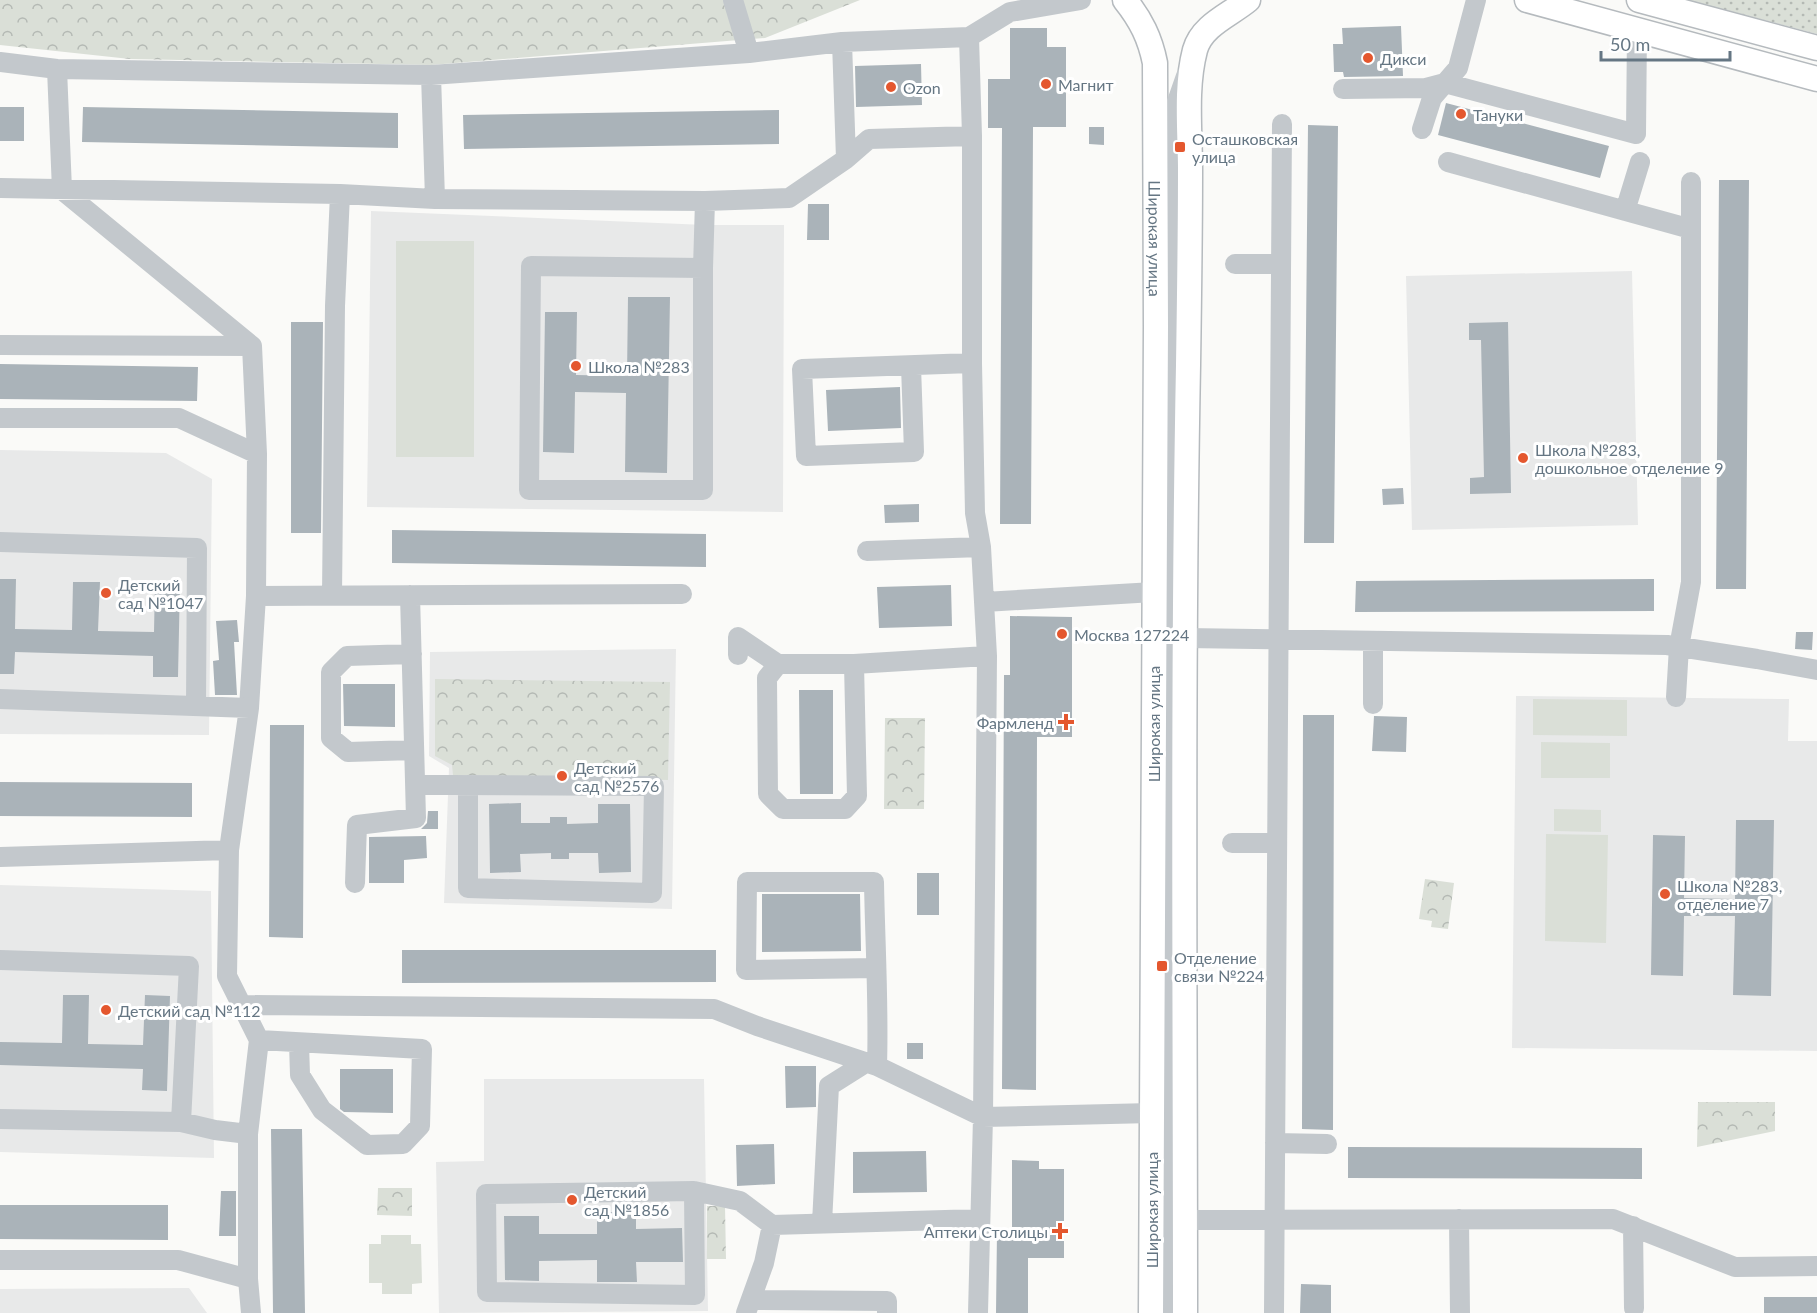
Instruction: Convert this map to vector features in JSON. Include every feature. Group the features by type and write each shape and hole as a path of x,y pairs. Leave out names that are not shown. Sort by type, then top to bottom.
{"main road":[{"name":"Широкая улица","path":"1125,0 1143,25 1151,42 1155,63 1172,347 1185,639 1169,789 1152,1113 1151,1313"},
{"name":"Широкая улица","path":"1185,1313 1169,789 1154,592 1172,347 1190,262 1190,90 1194,55 1203,33 1248,0"},
{"path":"1527,0 1817,79"},
{"path":"1639,0 1816,47"},
{"path":"1698,46 1706,46 1716,38 1717,30 1713,23 1705,17"}],"street":[{"path":"733,0 749,53"},
{"path":"0,62 57,69 431,75 749,53 842,42 969,37 1010,12 1081,0"},
{"path":"1422,129 1432,98 1458,68 1476,0"},
{"path":"1343,89 1426,88 1445,83 1636,134 1637,29"},
{"path":"969,37 975,513 981,548 987,656 983,1117 978,1313"},
{"path":"842,42 846,159"},
{"name":"Широкая улица","path":"1169,789 1172,116 1194,55"},
{"path":"1155,63 1172,116"},
{"path":"57,69 62,190 252,346 256,454 256,596 249,708 230,850 227,976 259,1040 248,1134 248,1279 251,1313"},
{"path":"431,75 435,199"},
{"path":"1274,1313 1282,124"},
{"path":"0,188 340,194 435,199 705,201 789,198 846,159 869,139 972,136"},
{"path":"1448,162 1691,229"},
{"path":"1625,211 1640,162"},
{"path":"1676,698 1679,647 1690,582 1691,182"},
{"path":"332,595 335,306 340,194"},
{"path":"703,268 531,266 529,490 703,490 705,201"},
{"path":"1235,264 1281,264"},
{"path":"0,345 252,346"},
{"path":"911,366 914,452 806,456 802,369 972,363"},
{"path":"0,418 179,418 256,454"},
{"path":"0,542 197,548 196,705"},
{"path":"867,551 981,548"},
{"path":"984,602 1154,592"},
{"path":"256,596 682,594"},
{"path":"355,883 357,825 416,818 410,595"},
{"path":"738,655 738,637 777,664 854,664 987,656"},
{"path":"1185,639 1667,645 1817,670"},
{"path":"1373,641 1373,704"},
{"path":"412,654 347,656 331,672 331,738 348,752 414,750"},
{"path":"777,664 767,678 768,794 783,809 845,809 857,796 854,664"},
{"path":"0,699 249,708"},
{"path":"415,785 468,785 654,786 652,893 468,888 468,785"},
{"path":"1232,843 1277,843"},
{"path":"0,857 230,850"},
{"path":"872,1064 876,968 874,882 747,882 746,970 876,968"},
{"path":"0,960 189,966 181,1122"},
{"path":"241,1005 714,1009 757,1026 872,1064 983,1117 1152,1113"},
{"path":"259,1040 299,1042 422,1049 420,1126 403,1144 367,1145 322,1110 300,1075 299,1042"},
{"path":"822,1223 829,1086 872,1064"},
{"path":"0,1119 181,1122 215,1130 248,1134"},
{"path":"1275,1143 1327,1144"},
{"path":"694,1191 695,1295 487,1292 486,1194 694,1191 740,1201 772,1225 980,1219"},
{"path":"1151,1203 1156,1192 1180,1203 1275,1219 1613,1219 1734,1267 1817,1266"},
{"name":"Широкая улица","path":"1168,1313 1180,1203"},
{"path":"1459,1219 1460,1313"},
{"path":"772,1225 749,1307 887,1301 887,1313"},
{"path":"1633,1226 1634,1308"},
{"path":"0,1260 178,1260 248,1279"}],"shaded area":[{"name":"Школа №283","path":"371,211 706,225 784,225 783,512 367,507"},
{"name":"Школа №283, дошкольное отделение 9","path":"1632,271 1638,525 1412,530 1406,276"},
{"name":"Детский сад №1047","path":"0,450 166,453 212,479 209,735 0,734"},
{"name":"Детский сад №2576","path":"676,649 672,909 444,903 449,768 429,756 430,652"},
{"name":"Школа №283, отделение 7","path":"1516,696 1789,699 1788,741 1817,741 1817,1051 1512,1048"},
{"name":"Детский сад №112","path":"0,885 211,891 214,1158 0,1152"},
{"name":"Детский сад №1856","path":"484,1079 704,1079 708,1311 439,1313 436,1162 484,1161"},
{"path":"189,1288 207,1313 0,1313 0,1289"}],"green space":[{"path":"0,0 860,0 765,38 431,65 130,59 0,45"},
{"path":"1687,0 1817,0 1817,34"},
{"path":"396,241 474,241 474,457 396,457"},
{"path":"435,679 670,682 668,780 453,775 452,765 435,756"},
{"path":"1533,699 1627,700 1627,736 1533,735"},
{"path":"885,718 925,718 924,809 884,809"},
{"path":"1541,742 1610,743 1610,778 1541,778"},
{"path":"1554,809 1601,810 1601,832 1554,831"},
{"path":"1546,834 1608,835 1606,943 1545,941"},
{"path":"1425,879 1454,883 1448,929 1431,927 1432,921 1419,919"},
{"path":"1698,1102 1775,1102 1775,1131 1697,1147"},
{"path":"378,1188 412,1188 412,1216 377,1215"},
{"path":"707,1206 725,1206 726,1259 707,1259"},
{"path":"381,1235 411,1235 411,1244 421,1244 422,1283 412,1284 412,1294 382,1294 382,1283 369,1283 369,1244 381,1244"}],"building":[{"name":"Дикси","path":"1401,26 1403,76 1344,77 1343,72 1334,72 1333,44 1343,44 1342,28"},
{"path":"1010,28 1047,28 1047,47 1066,47 1066,127 1033,127 1031,524 1000,524 1002,128 988,128 988,79 1010,79"},
{"path":"921,64 922,105 856,107 855,66"},
{"path":"1446,103 1609,146 1600,178 1438,135"},
{"path":"0,107 24,107 24,141 0,141"},
{"path":"83,107 398,113 398,148 82,142"},
{"path":"779,110 779,144 464,149 463,115"},
{"path":"1308,125 1338,126 1334,543 1304,543"},
{"path":"1089,127 1104,127 1104,145 1089,144"},
{"path":"1719,180 1749,180 1746,589 1716,589"},
{"path":"808,204 829,204 829,240 807,240"},
{"path":"628,297 670,297 667,473 625,472 626,393 575,392 574,453 543,452 545,312 577,312 576,375 627,376"},
{"path":"291,322 323,322 321,533 291,533"},
{"path":"1508,322 1511,493 1470,494 1470,478 1484,477 1481,340 1469,340 1469,323"},
{"path":"0,364 198,367 197,401 0,399"},
{"path":"900,387 901,428 828,431 826,390"},
{"path":"1403,488 1404,504 1383,505 1382,489"},
{"path":"919,504 919,522 885,523 884,505"},
{"path":"392,530 706,534 706,567 392,563"},
{"path":"0,579 16,579 15,629 72,630 73,582 100,582 98,631 154,632 155,582 180,582 178,677 153,677 153,656 15,652 14,674 0,674"},
{"path":"1654,579 1654,611 1355,612 1356,581"},
{"path":"951,585 952,626 879,628 877,587"},
{"path":"1010,616 1072,617 1072,737 1037,737 1036,1090 1002,1089 1004,675 1010,675"},
{"path":"237,620 239,642 234,642 237,695 215,695 213,661 219,660 216,621"},
{"path":"1796,632 1813,632 1812,650 1795,649"},
{"path":"343,684 395,684 395,727 344,726"},
{"path":"799,690 833,690 833,794 800,794"},
{"path":"1303,715 1334,715 1333,1130 1302,1129"},
{"path":"1374,716 1407,717 1406,752 1372,751"},
{"path":"270,725 304,725 303,938 269,937"},
{"path":"0,782 192,783 192,817 0,816"},
{"path":"521,803 521,823 550,823 550,817 567,817 567,824 598,823 598,804 630,804 631,872 599,873 598,853 569,853 569,859 551,859 551,853 520,854 521,872 490,873 489,804"},
{"path":"428,811 438,811 438,829 421,829 427,823"},
{"path":"1736,820 1774,820 1771,996 1733,995 1735,916 1684,916 1683,976 1651,975 1653,835 1685,836 1684,898 1735,899"},
{"path":"426,836 427,858 404,860 404,883 369,883 369,837"},
{"path":"917,873 939,873 939,915 917,915"},
{"path":"762,894 860,894 861,951 762,952"},
{"path":"402,950 716,950 716,982 402,983"},
{"path":"63,995 89,995 88,1044 143,1045 145,995 170,996 167,1091 142,1090 143,1069 0,1065 0,1042 62,1043"},
{"path":"907,1043 923,1043 923,1059 907,1059"},
{"path":"785,1066 816,1066 816,1107 786,1108"},
{"path":"340,1069 393,1069 393,1113 344,1112 340,1109"},
{"path":"271,1129 302,1129 305,1313 273,1313"},
{"path":"774,1144 775,1184 737,1186 736,1145"},
{"path":"1348,1147 1642,1148 1642,1179 1348,1178"},
{"path":"926,1151 927,1192 853,1193 853,1152"},
{"path":"1012,1160 1039,1161 1039,1169 1064,1169 1064,1258 1028,1258 1028,1313 996,1313 997,1232 1012,1232"},
{"path":"221,1191 236,1191 236,1236 219,1236"},
{"path":"0,1205 168,1205 168,1240 0,1239"},
{"path":"597,1212 636,1212 636,1229 682,1228 683,1262 636,1262 637,1282 597,1282 597,1260 539,1261 539,1281 505,1280 504,1216 539,1216 539,1234 597,1234"},
{"path":"1301,1284 1331,1285 1331,1313 1300,1313"},
{"path":"1764,1297 1817,1297 1817,1313 1764,1313"}],"place":[{"name":"Дикси","path":"1368,58"},
{"name":"Магнит","path":"1046,84"},
{"name":"Ozon","path":"891,87"},
{"name":"Тануки","path":"1461,114"},
{"name":"Осташковская улица","path":"1180,147"},
{"name":"Школа №283","path":"576,366"},
{"name":"Школа №283, дошкольное отделение 9","path":"1523,458"},
{"name":"Детский сад №1047","path":"106,593"},
{"name":"Москва 127224","path":"1062,634"},
{"name":"Фармленд","path":"1066,722"},
{"name":"Детский сад №2576","path":"562,776"},
{"name":"Школа №283, отделение 7","path":"1665,894"},
{"name":"Отделение связи №224","path":"1162,966"},
{"name":"Детский сад №112","path":"106,1010"},
{"name":"Детский сад №1856","path":"572,1200"},
{"name":"Аптеки Столицы","path":"1060,1231"}]}
